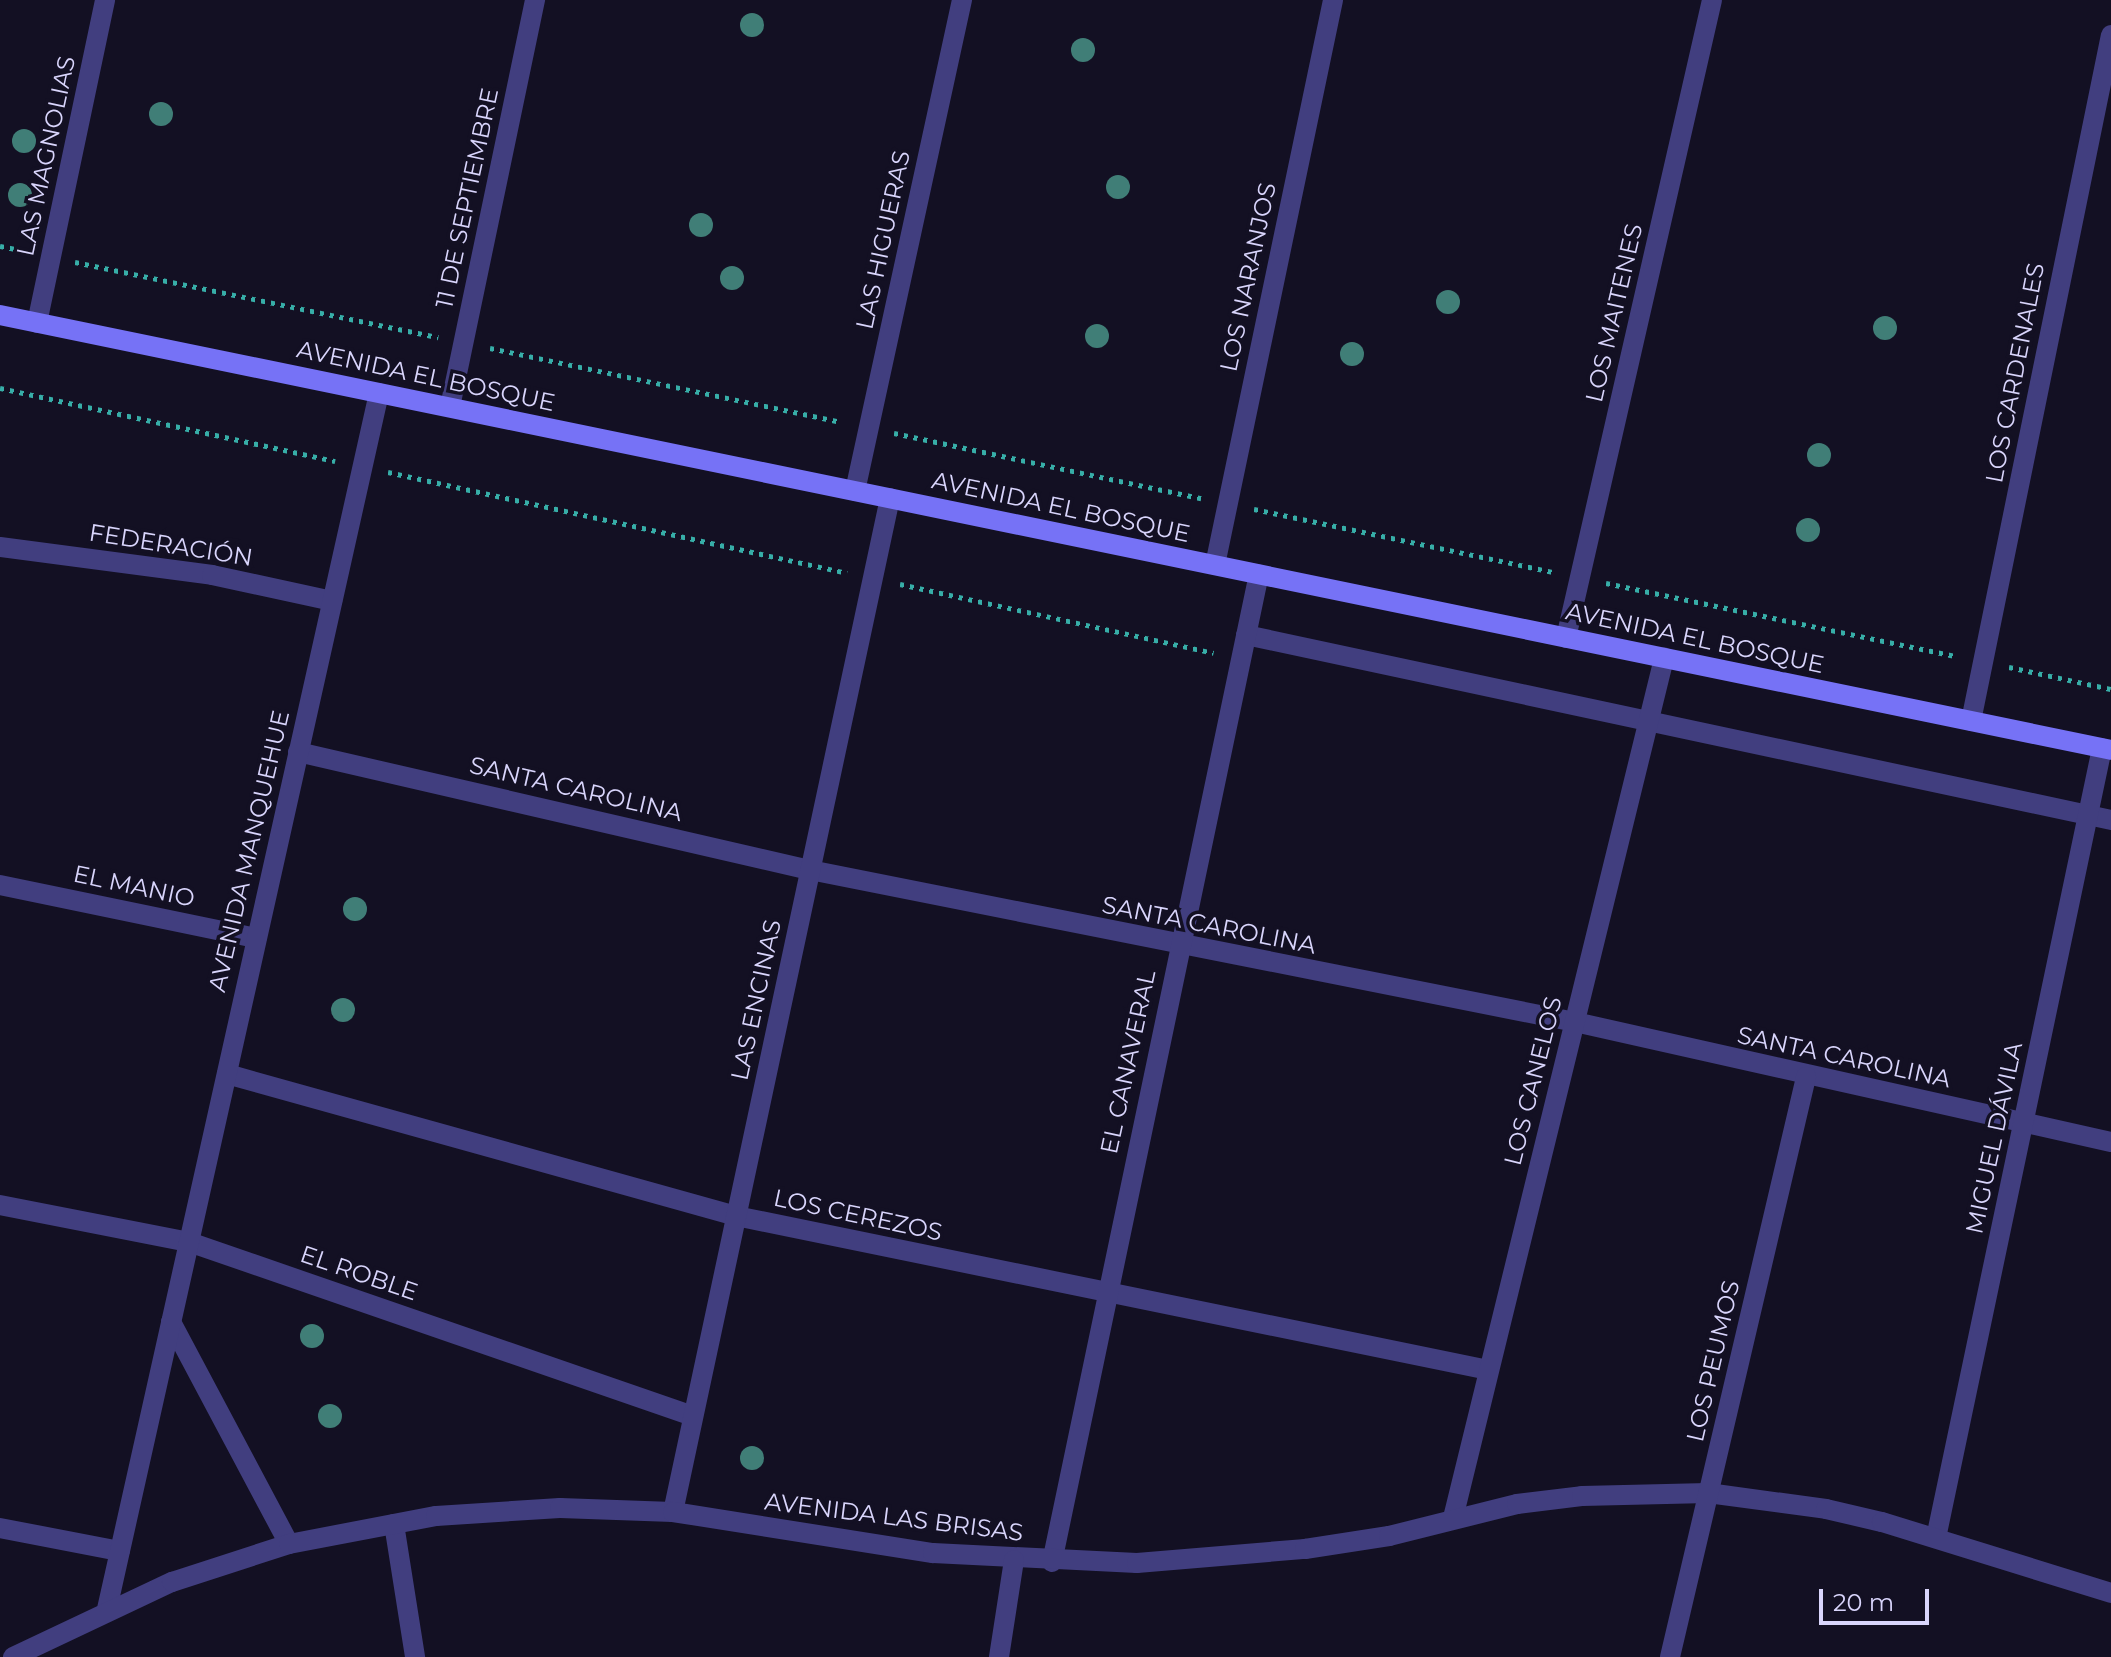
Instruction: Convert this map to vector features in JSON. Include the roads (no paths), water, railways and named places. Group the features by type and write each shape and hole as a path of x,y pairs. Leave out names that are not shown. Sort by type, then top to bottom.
{"main road":[{"name":"AVENIDA EL BOSQUE","path":"0,315 2107,749"}],"street":[{"name":"LAS MAGNOLIAS","path":"37,323 105,0"},
{"name":"11 DE SEPTIEMBRE","path":"450,407 535,0"},
{"name":"LAS HIGUERAS","path":"855,491 962,0"},
{"name":"LOS NARANJOS","path":"1215,565 1333,0"},
{"name":"LOS MAITENES","path":"1566,638 1712,0"},
{"name":"LOS CARDENALES","path":"1971,721 2111,35"},
{"name":"AVENIDA MANQUEHUE","path":"107,1609 379,393"},
{"name":"LAS ENCINAS","path":"673,1512 890,498"},
{"name":"FEDERACIÓN","path":"0,547 212,575 332,601"},
{"name":"EL CANAVERAL","path":"1052,1562 1259,574"},
{"path":"1246,635 2111,820"},
{"name":"LOS CANELOS","path":"1453,1518 1664,658"},
{"name":"MIGUEL DÁVILA","path":"1936,1538 2089,815 2107,749"},
{"name":"SANTA CAROLINA","path":"298,752 810,870 1180,947 1575,1022 1806,1077 2111,1142"},
{"name":"EL MANIO","path":"0,885 257,938"},
{"name":"LOS CEREZOS","path":"227,1074 736,1216 1488,1370"},
{"name":"LOS PEUMOS","path":"1670,1657 1806,1077"},
{"name":"EL ROBLE","path":"0,1205 189,1242 693,1416"},
{"path":"171,1322 289,1544"},
{"name":"AVENIDA LAS BRISAS","path":"13,1657 107,1609 289,1544 394,1524 498,1510 673,1512 866,1544 1014,1560 1151,1562 1291,1551 1389,1536 1453,1518 1582,1496 1708,1493 1826,1509 1936,1538 2111,1593"},
{"path":"394,1524 415,1657"},
{"path":"0,1528 120,1551"},
{"path":"999,1657 1014,1560"}]}
